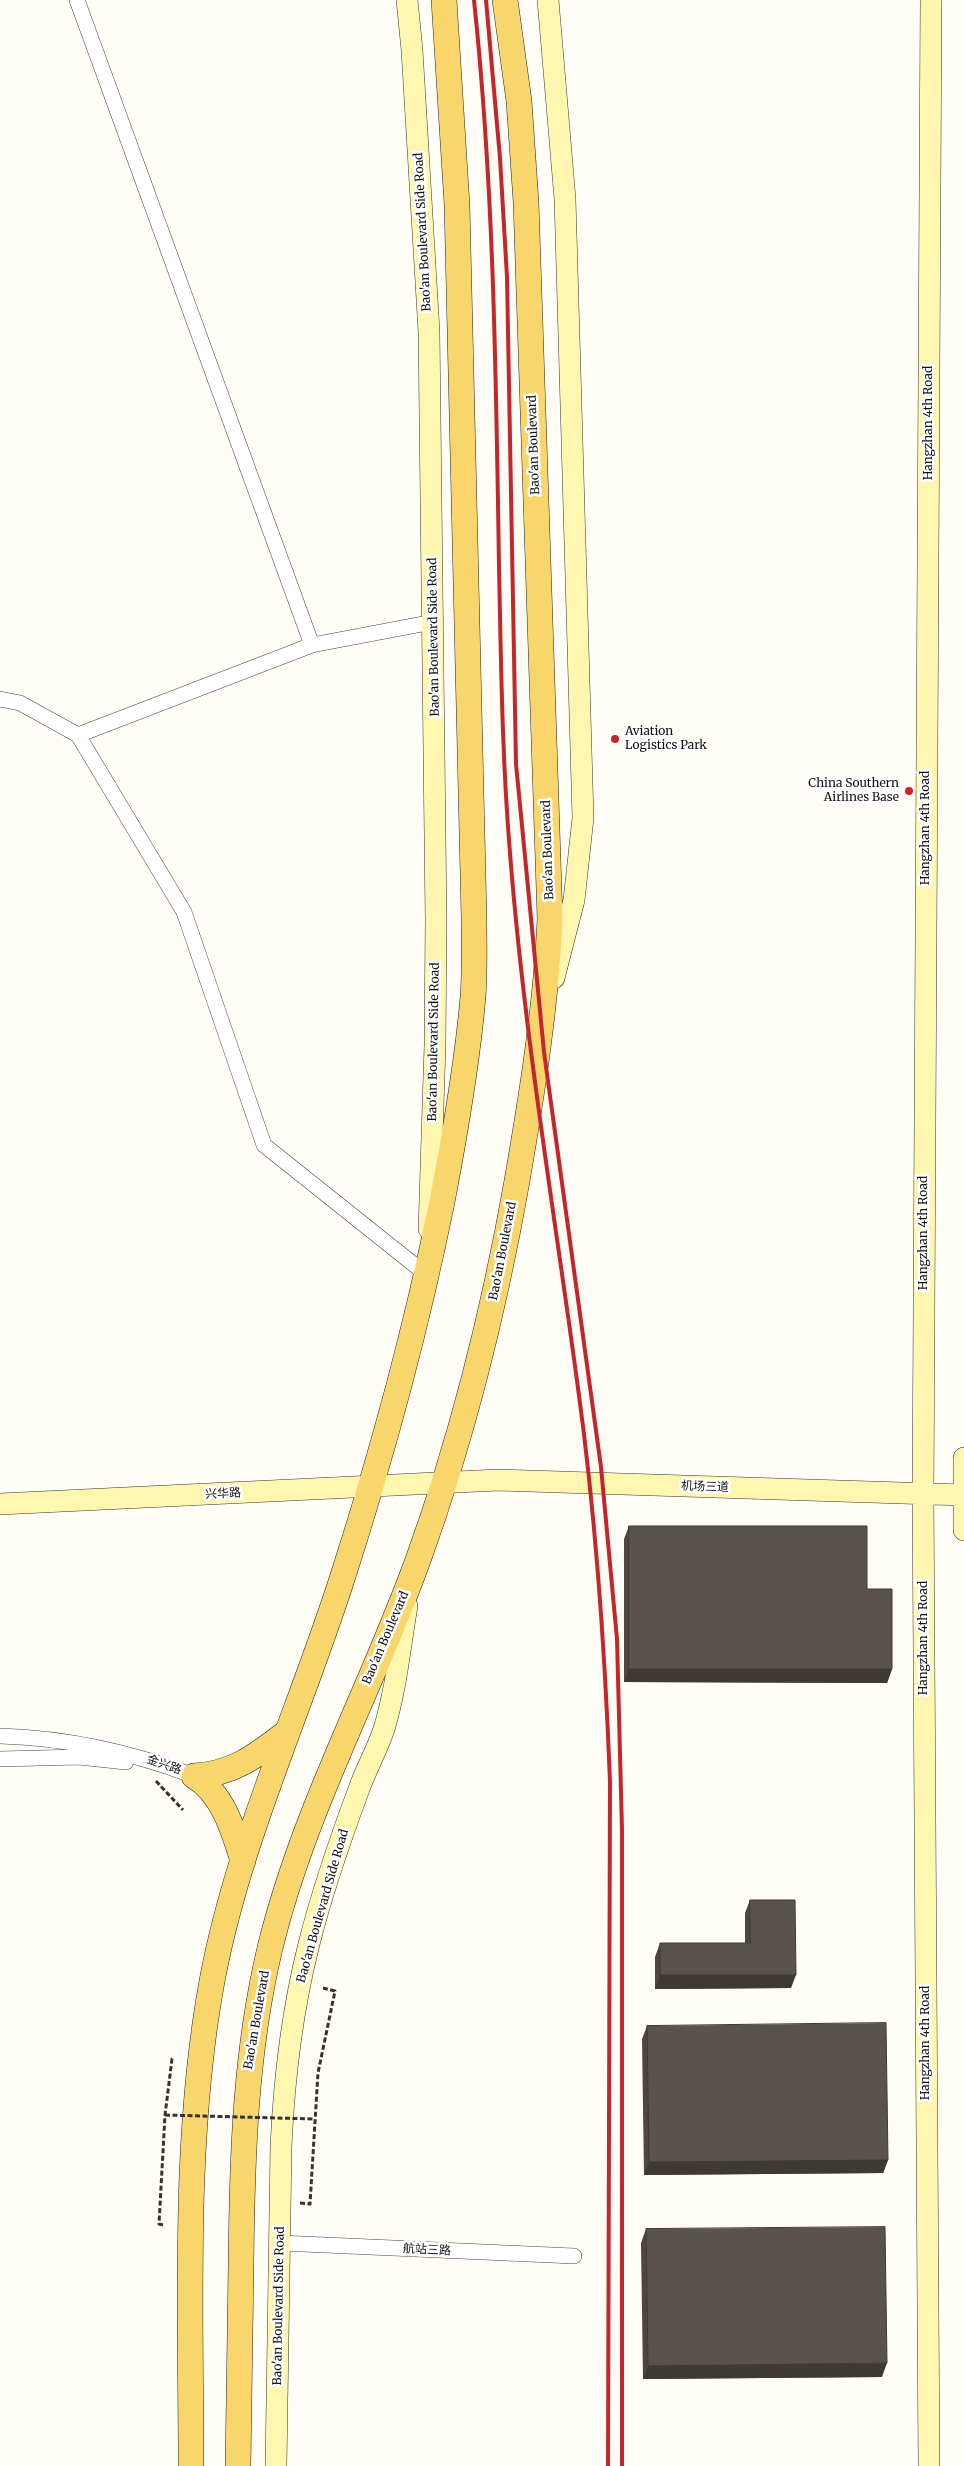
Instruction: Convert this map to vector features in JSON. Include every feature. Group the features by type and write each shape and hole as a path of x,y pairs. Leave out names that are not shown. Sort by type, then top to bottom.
{"main road":[{"path":"191,2466 191,2232 199,2073 213,1979 243,1861 286,1733 342,1581 401,1382 427,1275 466,1069 473,993 474,927 458,205 444,0"},
{"name":"Bao'an Boulevard","path":"238,2466 243,2156 248,2076 256,2016 273,1937 313,1810 416,1565 445,1483 470,1402 506,1237 542,1024 550,919 527,222 519,101 505,0"},
{"path":"194,1776 212,1775 248,1762 286,1733"},
{"path":"194,1776 206,1784 229,1818 243,1861"}],"street":[{"path":"77,0 312,645"},
{"name":"Bao'an Boulevard Side Road","path":"407,0 412,50 429,332 434,622 435,1026 427,1275"},
{"path":"542,1024 574,900 583,818 565,199 548,0"},
{"name":"Hangzhan 4th Road","path":"929,2466 923,1494 931,0"},
{"path":"78,735 312,645 434,622"},
{"path":"0,699 20,703 78,735 184,912 264,1146 427,1275"},
{"path":"964,1458 964,1530"},
{"name":"机场三道","path":"445,1483 498,1480 964,1495"},
{"name":"兴华路","path":"0,1504 445,1483"},
{"name":"Bao'an Boulevard Side Road","path":"276,2466 284,2094 298,1991 309,1943 329,1876 359,1788 383,1731 390,1704 416,1565"},
{"name":"金兴路","path":"0,1736 61,1740 95,1746 128,1754 194,1776"},
{"name":"金兴路","path":"0,1760 78,1757 146,1765 194,1776"},
{"name":"航站三路","path":"280,2243 574,2256"}],"path":[{"path":"310,2204 318,2073 335,1991 323,1988"},
{"path":"163,2225 159,2224 165,2115 172,2061"},
{"path":"165,2115 314,2119"}],"building":[{"path":"629,1526 867,1526 867,1589 892,1589 892,1669 629,1669"},
{"path":"750,1900 795,1900 796,1975 660,1975 660,1943 750,1943"},
{"path":"886,2023 888,2160 649,2162 647,2026"},
{"path":"885,2227 887,2363 648,2366 646,2229"}],"railway":[{"path":"474,0 486,141 493,283 502,709 510,853 531,1054 584,1437 595,1535 605,1683 610,1782 608,2466"},
{"path":"486,0 500,158 507,277 516,764 544,1052 601,1467 617,1639 622,1830 622,2466"}],"place":[{"name":"Aviation Logistics Park","path":"615,739"},
{"name":"China Southern Airlines Base","path":"909,791"}]}
